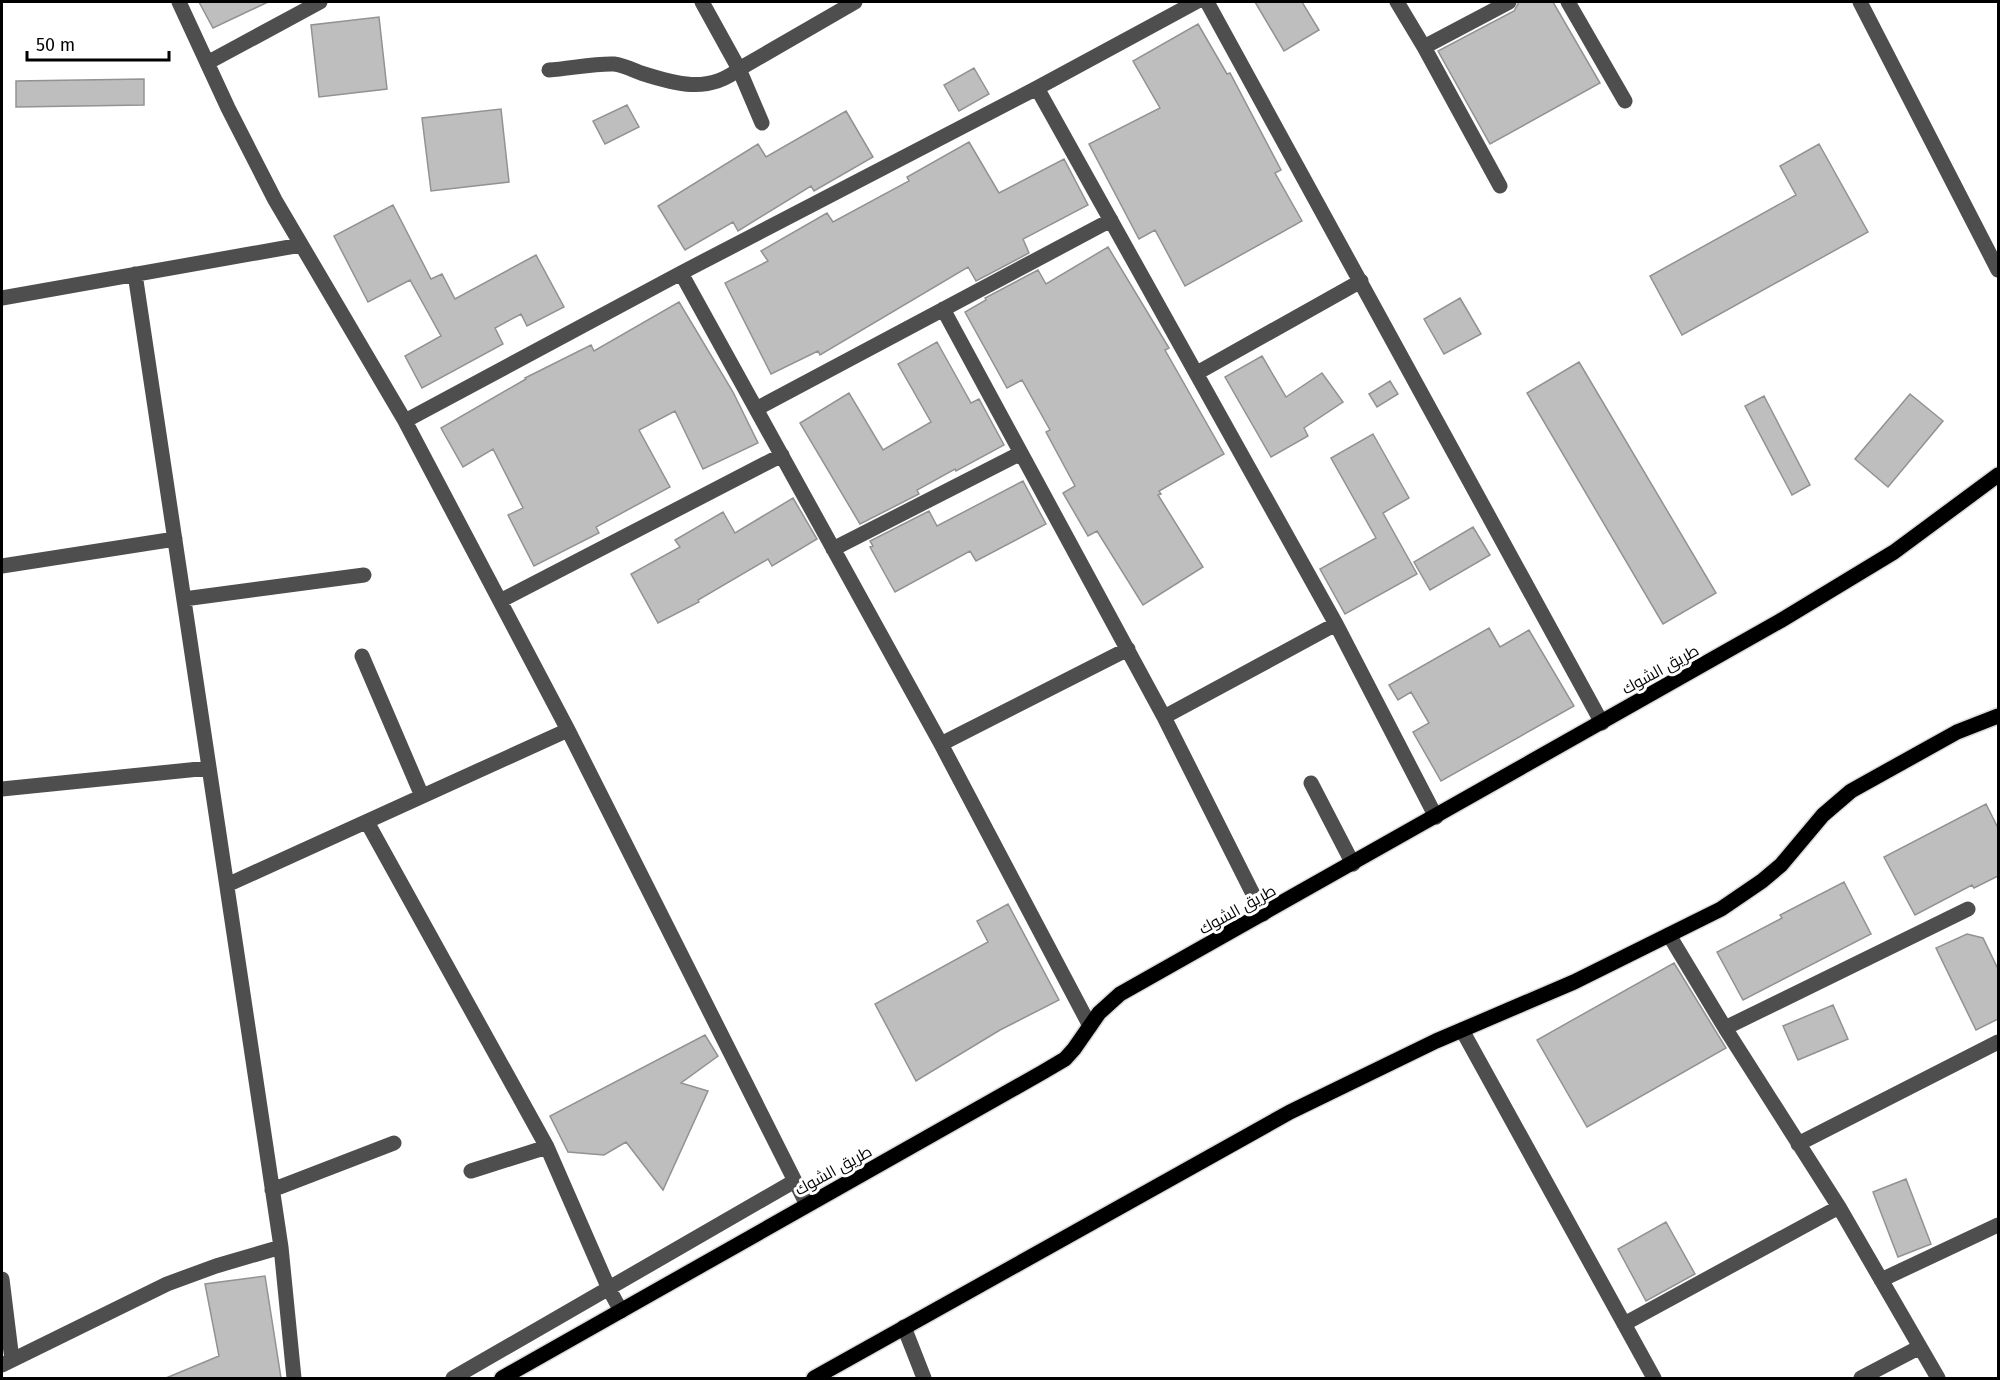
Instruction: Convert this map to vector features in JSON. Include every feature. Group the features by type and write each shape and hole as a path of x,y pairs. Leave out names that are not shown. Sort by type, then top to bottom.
{"main road":[{"name":"طريق الشوك","path":"502,1378 1059,1062 1081,1042 1104,1008 1120,994 1729,651 1894,552 1998,475"},
{"path":"814,1378 1290,1112 1462,1030 1574,982 1721,909 1762,881 1797,848 1823,815 1851,791 1957,732 1998,716"}],"street":[{"path":"179,2 251,154 301,245 405,421 568,730 793,1182 807,1205"},
{"path":"207,63 320,2"},
{"path":"702,2 738,69 762,123"},
{"path":"549,70 615,64 663,80 689,85 708,84 726,79 738,69 855,2"},
{"path":"405,421 1196,2"},
{"path":"1207,2 1602,723"},
{"path":"1397,2 1500,186"},
{"path":"1424,47 1509,2"},
{"path":"1568,2 1625,101"},
{"path":"1860,2 1998,270"},
{"path":"1037,88 1336,624 1436,817"},
{"path":"756,409 1111,220"},
{"path":"2,298 301,245"},
{"path":"681,273 941,744 1090,1026"},
{"path":"135,274 281,1247 294,1378"},
{"path":"1197,374 1361,281"},
{"path":"943,309 1164,717 1263,914"},
{"path":"833,549 1021,453"},
{"path":"500,601 782,455"},
{"path":"2,566 175,539"},
{"path":"184,599 364,575"},
{"path":"1164,717 1336,624"},
{"path":"941,744 1128,649"},
{"path":"362,656 422,796"},
{"path":"227,885 568,730"},
{"path":"2,789 209,768"},
{"path":"1311,783 1353,864"},
{"path":"367,822 547,1147 609,1289 621,1311"},
{"path":"1725,1028 1968,909"},
{"path":"1669,935 1725,1028 1839,1207 1938,1378"},
{"path":"1462,1030 1654,1378"},
{"path":"1798,1144 1998,1042"},
{"path":"272,1190 394,1143"},
{"path":"471,1171 547,1147"},
{"path":"453,1378 793,1182"},
{"path":"1624,1324 1839,1207"},
{"path":"1881,1280 1998,1225"},
{"path":"2,1279 7,1362 166,1284 216,1266 281,1247"},
{"path":"904,1327 924,1378"},
{"path":"1861,1378 1920,1347"}],"building":[{"path":"199,2 268,2 213,28"},
{"path":"1255,2 1302,2 1319,30 1284,51"},
{"path":"1519,2 1553,2 1600,83 1490,144 1438,51 1514,11"},
{"path":"379,17 387,89 319,97 311,25"},
{"path":"1198,24 1227,74 1230,73 1281,170 1275,173 1302,221 1185,286 1155,230 1139,239 1089,144 1160,108 1133,61"},
{"path":"974,68 989,94 959,111 944,85"},
{"path":"144,79 144,105 16,107 16,81"},
{"path":"627,105 639,127 605,144 593,121"},
{"path":"501,109 509,182 431,191 422,118"},
{"path":"846,111 873,157 814,191 811,186 738,231 733,222 685,250 658,206 758,144 766,157"},
{"path":"969,142 999,193 1064,159 1088,205 1023,239 1029,253 976,281 968,267 820,355 818,351 771,374 725,283 768,261 761,251 827,213 833,222 909,181 907,177"},
{"path":"1819,144 1868,232 1682,335 1650,276 1796,195 1780,166"},
{"path":"393,205 431,279 442,274 455,299 536,255 564,307 527,326 521,314 495,328 503,344 422,388 405,356 441,336 410,280 368,302 334,236"},
{"path":"1108,247 1169,348 1165,350 1224,454 1159,491 1161,494 1158,495 1203,567 1143,605 1097,531 1088,536 1063,493 1075,486 1046,432 1050,430 1022,380 1007,388 965,312 986,300 985,298 1038,270 1046,284"},
{"path":"1460,298 1481,334 1444,354 1424,319"},
{"path":"679,302 733,392 758,443 703,469 675,411 639,430 670,487 596,527 599,533 534,566 508,515 523,508 493,449 463,467 441,428 525,378 591,345 594,351"},
{"path":"937,342 971,403 979,399 1004,445 956,471 955,469 917,490 919,494 860,524 800,423 849,393 883,450 931,422 898,364"},
{"path":"1262,356 1286,397 1322,373 1343,402 1304,428 1308,436 1271,457 1225,377"},
{"path":"1579,362 1716,593 1663,624 1527,393"},
{"path":"1390,381 1398,394 1377,407 1369,394"},
{"path":"1910,394 1943,421 1888,487 1855,459"},
{"path":"1764,396 1810,485 1792,495 1745,406"},
{"path":"1373,434 1409,498 1383,513 1417,574 1345,614 1320,569 1376,538 1331,458"},
{"path":"1023,481 1046,524 976,561 970,551 895,592 870,547 873,546 870,541 929,511 937,526"},
{"path":"793,498 817,539 772,566 768,559 698,600 699,602 658,623 631,574 680,547 675,540 723,512 735,533"},
{"path":"1473,527 1490,555 1430,590 1414,562"},
{"path":"1489,628 1500,647 1529,630 1574,706 1441,781 1413,732 1429,723 1411,692 1398,700 1389,685"},
{"path":"1986,804 1998,828 1998,876 1974,888 1972,885 1915,915 1884,857"},
{"path":"1844,882 1871,934 1743,1000 1717,952 1782,918 1780,915"},
{"path":"1008,904 1059,1000 1000,1030 916,1081 875,1004 988,942 977,921"},
{"path":"1967,934 1983,938 1998,969 1998,1019 1976,1030 1936,948"},
{"path":"1674,963 1726,1048 1587,1127 1537,1040"},
{"path":"1833,1005 1848,1039 1798,1060 1783,1026"},
{"path":"705,1035 718,1056 681,1083 708,1091 663,1190 626,1142 604,1155 568,1152 550,1116"},
{"path":"1906,1179 1931,1244 1898,1257 1873,1192"},
{"path":"1666,1222 1695,1274 1646,1301 1618,1249"},
{"path":"265,1276 281,1378 166,1378 219,1356 205,1284"}]}
